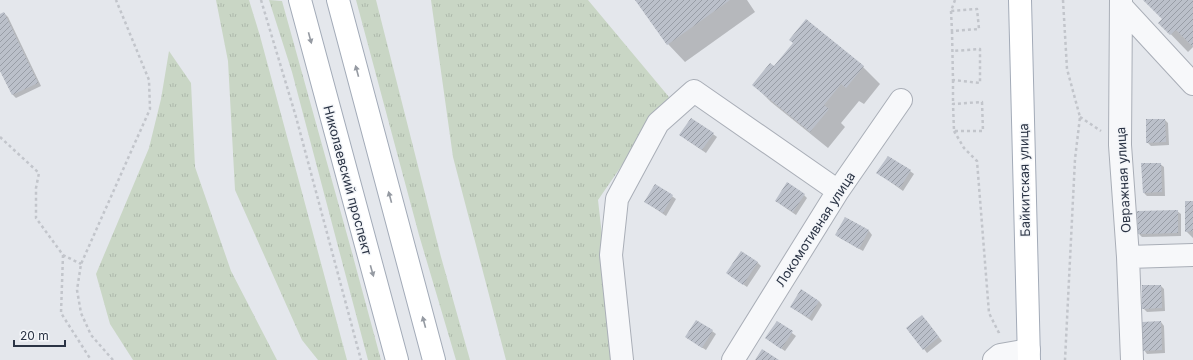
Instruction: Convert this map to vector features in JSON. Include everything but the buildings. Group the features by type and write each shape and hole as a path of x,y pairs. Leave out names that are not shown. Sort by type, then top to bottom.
{"main road":[{"name":"Николаевский проспект","path":"300,0 397,360"},
{"path":"338,0 434,360"},
{"name":"Байкитская улица","path":"1020,0 1029,355"}],"street":[{"path":"1121,3 1193,84"},
{"name":"Овражная улица","path":"1121,3 1120,145 1128,257 1132,360"},
{"path":"622,360 611,255 617,199 658,123 694,91 838,191"},
{"name":"Локомотивная улица","path":"733,360 838,191 901,100"},
{"path":"1128,257 1193,255"},
{"path":"997,358 1029,355"}],"path":[{"path":"113,360 92,335 81,313 77,290 80,264 150,108 149,80 116,0"},
{"path":"261,0 296,116 361,360"},
{"path":"955,0 951,11 954,131 964,148 977,161 989,313 999,333 997,358"},
{"path":"1063,0 1067,69 1080,117 1076,159 1065,360"},
{"path":"951,11 977,9 978,29 952,31"},
{"path":"952,51 980,48 980,83 953,80"},
{"path":"953,104 982,102 983,131 954,131"},
{"path":"0,138 39,174 36,188 36,218 63,255 80,264"},
{"path":"63,255 61,313 92,360"}],"green space":[{"path":"216,0 249,0 347,360 318,360 302,340 235,190 228,61"},
{"path":"269,0 282,1 381,360 368,360 292,72"},
{"path":"356,0 376,0 441,257 470,360 456,360 419,235"},
{"path":"431,0 588,0 669,97 598,200 616,360 506,360 453,157"},
{"path":"169,51 191,83 195,167 231,271 277,360 133,360 110,324 96,274 149,148 161,99"}]}
